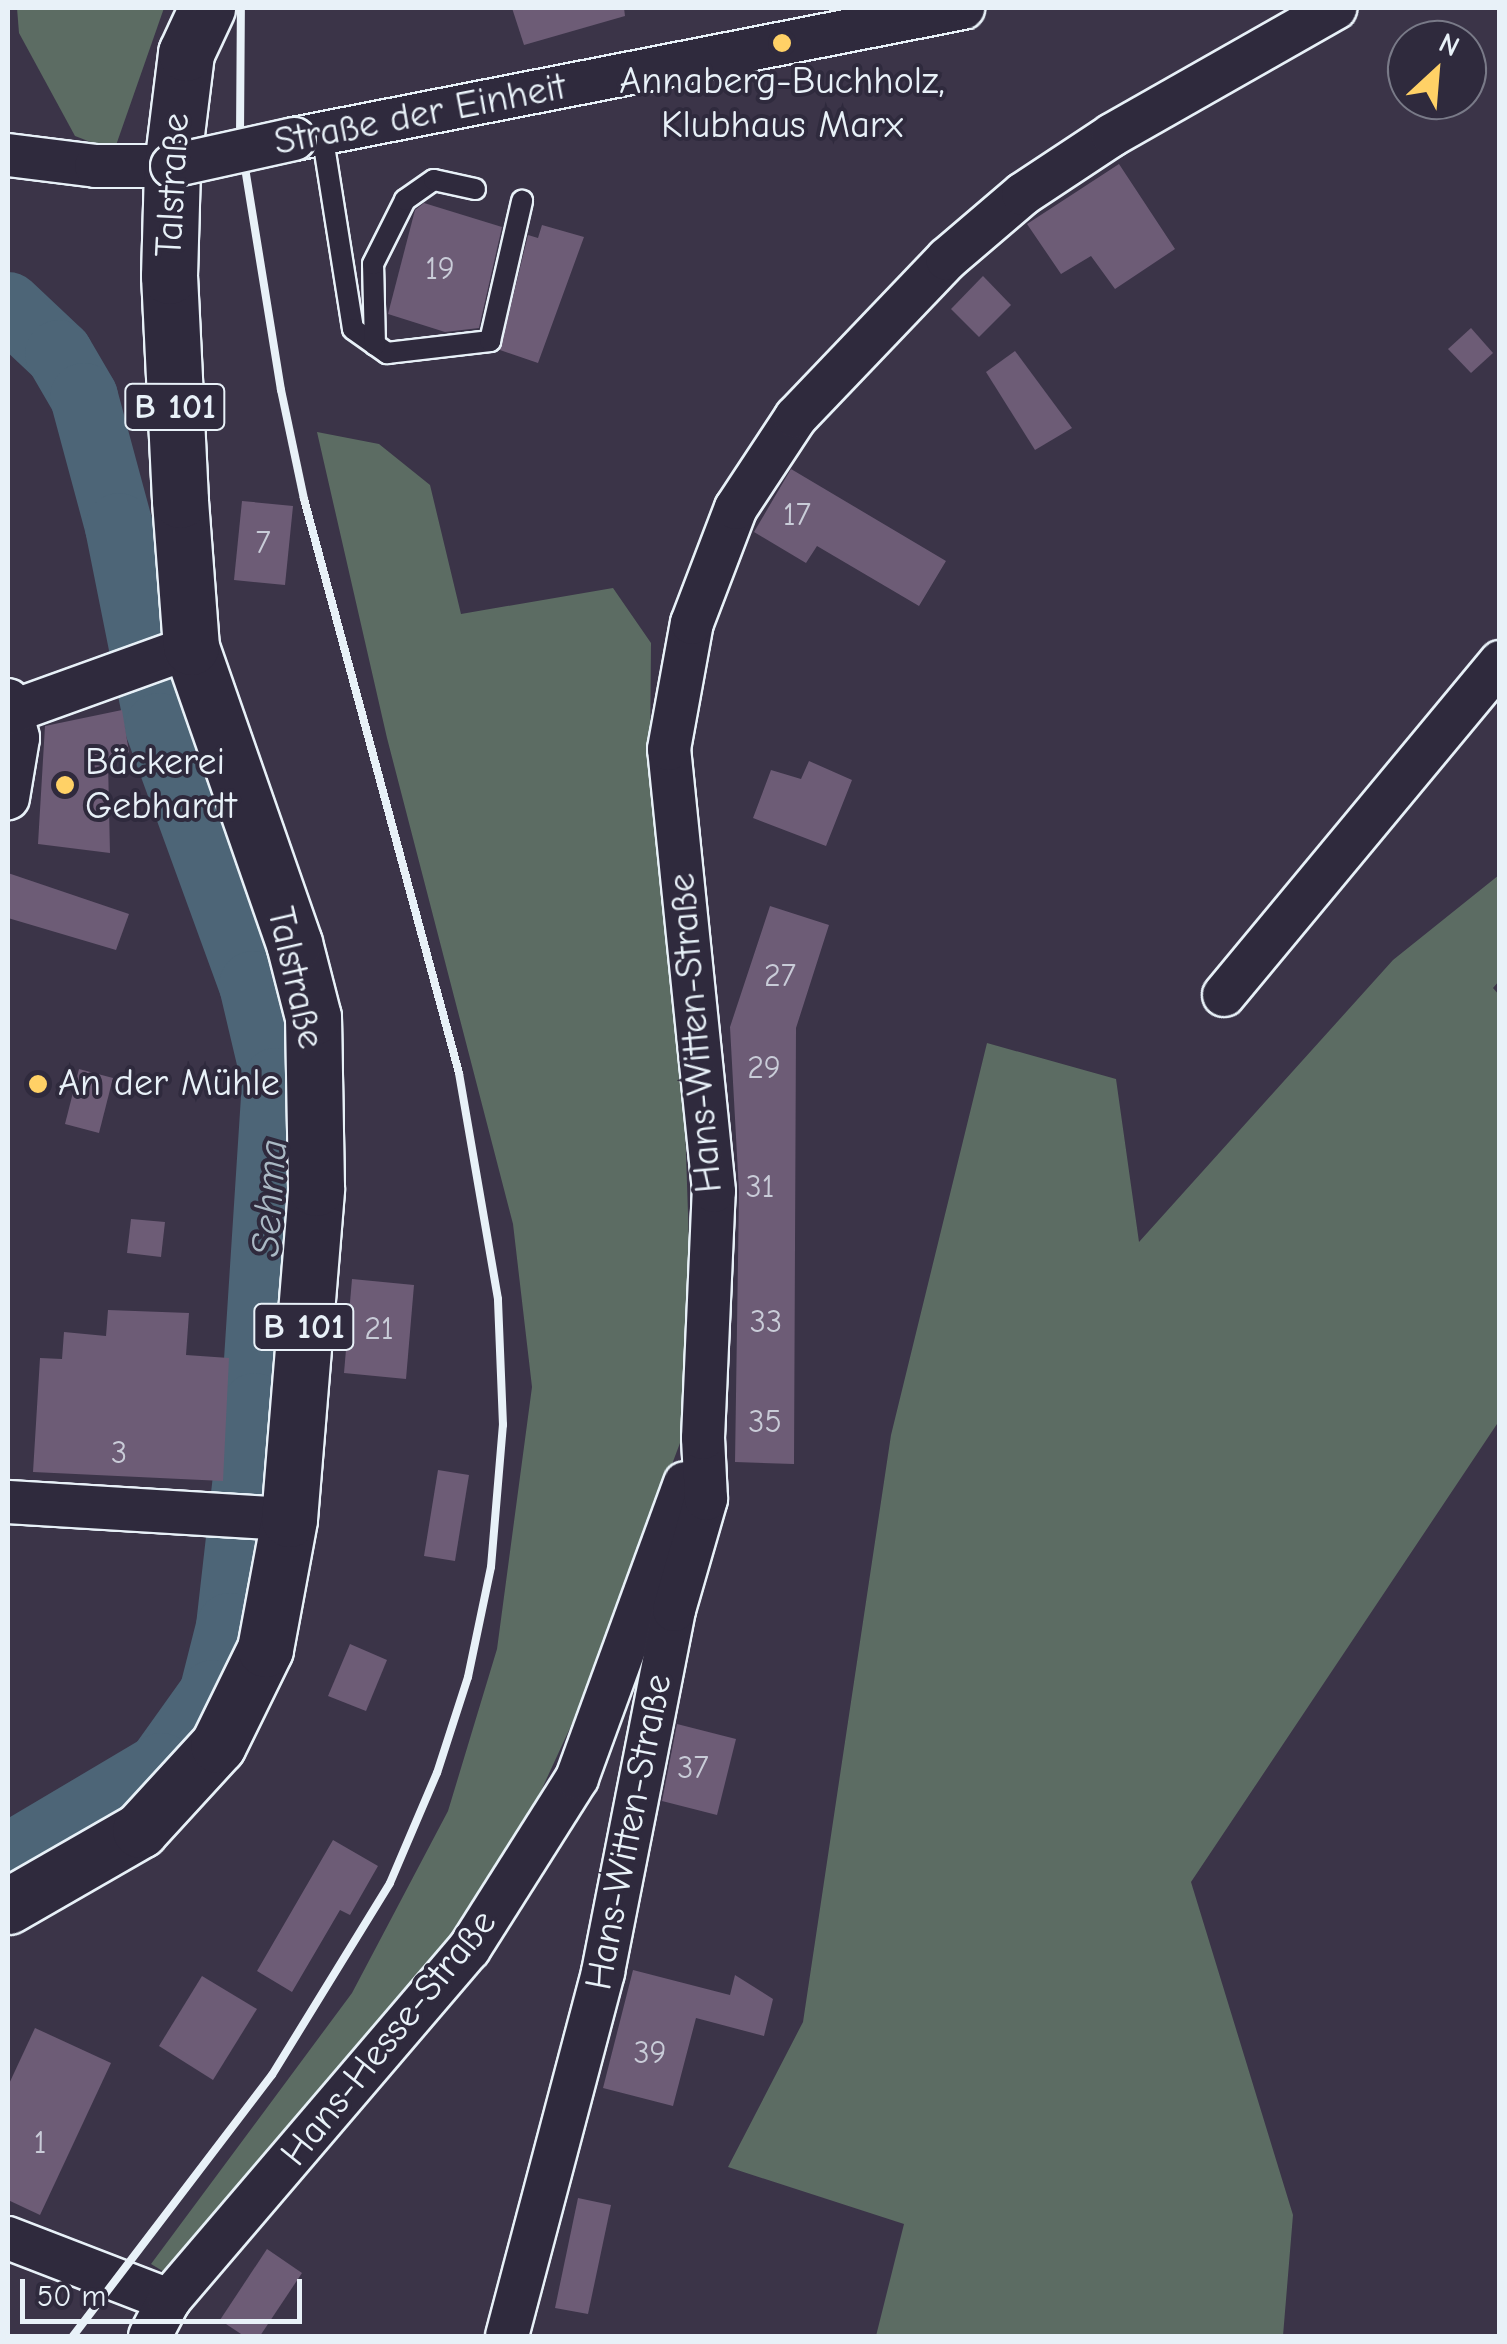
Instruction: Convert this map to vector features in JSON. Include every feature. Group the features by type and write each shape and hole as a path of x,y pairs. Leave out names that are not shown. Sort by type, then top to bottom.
{"main road":[{"name":"Talstraße","path":"8,1906 140,1830 218,1746 265,1649 275,1518 316,1188 312,1018 294,943 180,650 169,276 172,166 180,83 207,8"}],"street":[{"name":"Straße der Einheit","path":"8,155 96,166 172,166 963,8"},
{"name":"Hans-Witten-Straße","path":"507,2336 602,1972 670,1628 706,1499 703,1438 714,1191 669,750 692,623 736,508 796,417 864,339 1023,194 1112,135 1336,8"},
{"path":"8,798 18,738 10,708 180,650"},
{"path":"1224,996 1500,662"},
{"name":"Hans-Hesse-Straße","path":"159,2318 470,1950 577,1778 703,1438"},
{"path":"8,1502 275,1518"},
{"path":"8,2238 159,2318"}],"lane":[{"path":"308,136 352,329 387,352 490,342 522,201"},
{"path":"376,345 373,264 404,200 434,180 474,189"}],"green space":[{"path":"17,8 164,8 114,151 75,136 19,33"},
{"path":"317,432 379,444 430,485 461,614 613,588 651,643 650,758 685,1124 691,1303 680,1443 587,1691 523,1830 401,2006 166,2273 151,2264 352,1993 448,1811 497,1649 532,1387 513,1224 387,738"},
{"path":"1499,875 1499,981 1493,988 1500,996 1499,1421 1191,1882 1293,2215 1283,2336 876,2336 904,2224 728,2167 803,2022 891,1435 987,1043 1116,1079 1139,1242 1393,960"}],"building":[{"path":"512,8 624,8 625,16 524,45"},
{"path":"1119,164 1175,249 1115,289 1091,256 1061,274 1027,224"},
{"path":"424,203 502,227 479,328 445,332 388,314 415,210"},
{"path":"542,225 584,237 538,363 500,350 528,235 538,238"},
{"path":"983,276 1011,305 979,337 951,309"},
{"path":"1471,328 1493,353 1471,373 1448,349"},
{"path":"1015,351 1072,428 1035,450 986,372"},
{"path":"791,469 946,561 919,606 817,546 806,563 754,532"},
{"path":"242,501 293,506 285,585 234,580"},
{"path":"122,710 129,752 108,761 110,853 38,844 45,726"},
{"path":"809,761 852,780 826,846 753,818 771,770 801,779"},
{"path":"8,873 129,914 116,950 8,918"},
{"path":"770,906 829,925 796,1028 794,1464 735,1462 739,1192 730,1027"},
{"path":"79,1069 113,1078 99,1133 65,1124"},
{"path":"131,1219 165,1222 161,1257 127,1253"},
{"path":"352,1279 414,1285 406,1379 344,1373"},
{"path":"108,1310 189,1313 186,1355 229,1358 223,1481 33,1472 40,1358 62,1359 64,1332 106,1336"},
{"path":"438,1470 469,1475 455,1561 424,1556"},
{"path":"350,1644 387,1660 366,1711 328,1696"},
{"path":"677,1724 736,1739 717,1815 662,1801"},
{"path":"333,1840 378,1866 350,1915 340,1910 292,1992 257,1971"},
{"path":"633,1970 730,1995 735,1975 773,1999 764,2036 696,2018 673,2106 603,2088"},
{"path":"202,1976 257,2009 213,2080 159,2046"},
{"path":"35,2028 111,2063 40,2215 8,2200 8,2086"},
{"path":"578,2198 611,2205 588,2314 555,2308"},
{"path":"267,2249 302,2273 260,2336 244,2336 220,2320"}],"waterway":[{"name":"Sehma","path":"8,306 59,354 84,397 119,527 159,727 253,985 276,1082 255,1407 230,1627 213,1694 161,1767 8,1858"}],"railway":[{"path":"73,2336 272,2075 390,1883 437,1773 468,1677 491,1567 503,1425 498,1299 459,1073 304,499 281,390 240,136 241,8"}],"place":[{"name":"Annaberg-Buchholz, Klubhaus Marx","path":"782,43"},
{"name":"Bäckerei Gebhardt","path":"65,785"},
{"name":"An der Mühle","path":"38,1084"}]}
